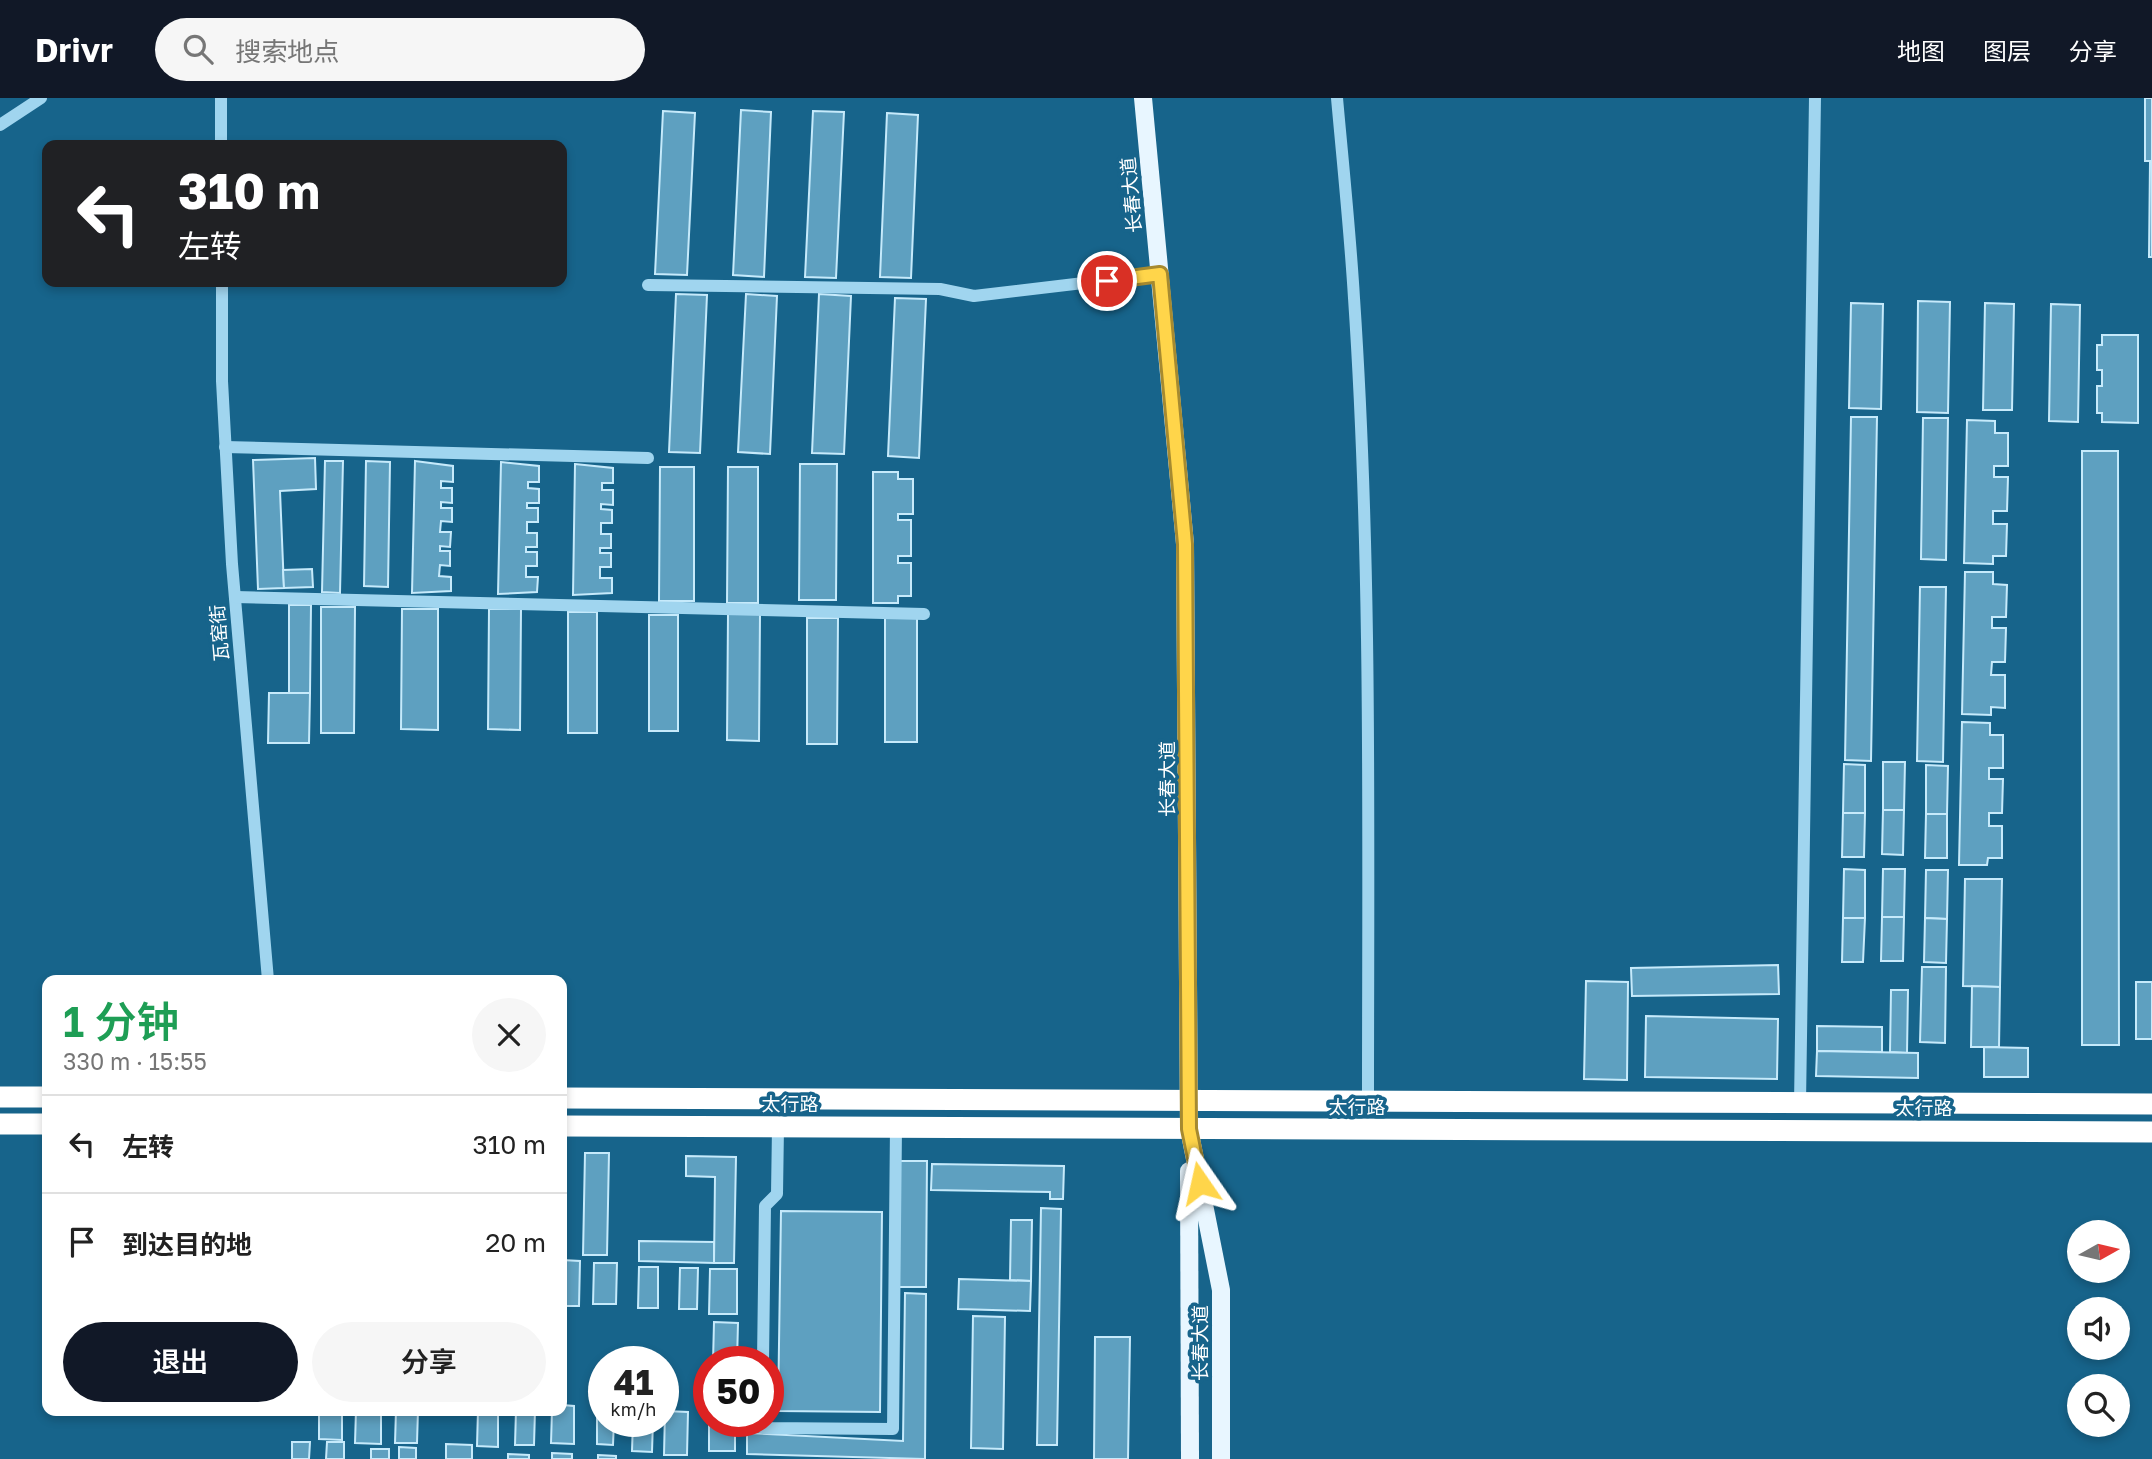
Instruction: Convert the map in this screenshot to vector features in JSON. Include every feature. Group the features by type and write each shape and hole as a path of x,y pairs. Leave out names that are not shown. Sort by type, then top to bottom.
{"highway":[{"path":"0,1097 42,1097"},
{"name":"太行路","path":"567,1098 2152,1104"},
{"path":"0,1125 42,1124"},
{"name":"太行路","path":"567,1126 2152,1132"}],"main road":[{"name":"长春大道","path":"1143,98 1185,557 1189,1129 1221,1290 1221,1459"},
{"path":"1189,1129 1190,1459"}],"street":[{"path":"0,125 41,98"},
{"path":"221,98 221,140"},
{"path":"1337,98 1354,297 1362,460 1368,756 1368,1102"},
{"path":"1800,1104 1815,98"},
{"path":"648,285 940,289 974,296 1160,274"},
{"name":"瓦窑街","path":"222,287 225,447 268,975"},
{"path":"225,447 648,458"},
{"path":"235,597 924,614"},
{"path":"763,1346 765,1206 777,1194 778,1127"},
{"path":"784,1427 893,1429 896,1128"}],"building":[{"path":"2145,98 2152,98 2152,257 2149,257 2150,161 2145,161"},
{"path":"741,110 771,112 764,277 733,275"},
{"path":"663,111 695,113 687,275 655,274"},
{"path":"813,111 844,112 836,278 805,277"},
{"path":"887,113 918,115 911,278 880,277"},
{"path":"676,294 707,295 700,453 669,452"},
{"path":"746,294 777,296 770,454 738,452"},
{"path":"819,294 851,296 844,454 812,453"},
{"path":"895,298 926,299 919,458 888,456"},
{"path":"1918,301 1950,302 1948,413 1917,412"},
{"path":"1851,303 1883,304 1881,409 1849,408"},
{"path":"1985,303 2014,304 2012,410 1983,410"},
{"path":"2051,304 2080,305 2078,422 2049,421"},
{"path":"2102,335 2138,335 2138,423 2102,422 2102,413 2097,413 2097,386 2102,386 2102,370 2097,370 2097,345 2102,345"},
{"path":"1851,417 1877,417 1871,761 1845,760"},
{"path":"1923,418 1948,418 1946,560 1921,559"},
{"path":"1967,420 1995,421 1995,433 2008,433 2008,466 1994,466 1994,477 2008,477 2007,511 1993,511 1993,524 2007,524 2006,556 1993,556 1993,564 1964,563"},
{"path":"2082,451 2118,451 2119,1045 2082,1045"},
{"path":"315,458 316,489 280,491 284,588 258,589 253,460"},
{"path":"325,461 343,461 340,593 322,592"},
{"path":"366,461 390,462 388,587 364,586"},
{"path":"415,461 453,466 453,482 441,481 441,488 452,488 452,503 441,502 441,508 452,508 452,522 441,521 440,532 451,532 450,547 440,546 440,551 450,551 450,566 440,565 439,576 451,577 451,591 412,593"},
{"path":"501,462 539,466 539,482 528,482 528,488 539,489 539,503 527,503 527,508 538,508 538,522 527,522 527,533 537,533 537,547 526,547 526,552 537,552 537,566 526,566 526,577 538,577 537,592 498,594"},
{"path":"575,464 613,468 613,483 602,483 602,490 613,490 613,505 601,504 601,509 612,510 612,523 601,523 601,534 611,534 611,548 600,548 600,553 611,553 611,567 600,567 600,578 612,578 612,593 573,595"},
{"path":"800,464 837,464 836,600 799,600"},
{"path":"660,467 694,467 694,601 659,601"},
{"path":"728,467 758,467 758,603 727,603"},
{"path":"873,472 898,472 898,479 913,479 913,514 898,514 898,520 911,520 911,556 898,556 898,563 911,563 911,596 898,596 898,603 873,603"},
{"path":"312,569 313,587 284,588 283,570"},
{"path":"1965,572 1993,572 1993,584 2007,585 2006,617 1992,617 1992,628 2006,628 2005,662 1992,662 1991,675 2005,675 2005,708 1991,707 1991,715 1962,714"},
{"path":"1920,587 1946,587 1943,762 1917,761"},
{"path":"289,605 311,605 310,693 289,693"},
{"path":"321,607 355,607 354,733 321,733"},
{"path":"402,609 438,609 438,730 401,729"},
{"path":"489,609 521,609 520,730 488,729"},
{"path":"568,612 597,612 597,733 568,733"},
{"path":"728,614 760,614 759,741 727,740"},
{"path":"649,615 678,615 678,731 649,731"},
{"path":"807,618 838,618 837,744 807,744"},
{"path":"885,618 917,618 917,742 885,742"},
{"path":"269,693 310,693 309,743 268,743"},
{"path":"1962,722 1990,723 1990,735 2003,735 2003,768 1989,768 1989,779 2003,779 2002,813 1989,813 1989,826 2002,826 2002,858 1988,858 1987,865 1959,865"},
{"path":"1883,762 1905,762 1904,810 1883,810"},
{"path":"1844,764 1865,765 1865,813 1843,813"},
{"path":"1926,765 1948,766 1947,814 1926,814"},
{"path":"1883,810 1904,810 1903,855 1882,854"},
{"path":"1843,813 1865,813 1864,857 1842,857"},
{"path":"1926,814 1947,814 1947,858 1925,858"},
{"path":"1844,869 1865,870 1865,918 1843,918"},
{"path":"1883,869 1905,869 1904,917 1882,917"},
{"path":"1926,870 1948,870 1947,919 1925,918"},
{"path":"1965,879 2002,879 2000,987 1963,986"},
{"path":"1882,917 1904,917 1903,961 1881,961"},
{"path":"1843,918 1865,918 1863,962 1842,962"},
{"path":"1925,918 1947,919 1946,963 1924,962"},
{"path":"1778,965 1779,994 1632,996 1631,968"},
{"path":"1922,967 1946,967 1945,1043 1920,1042"},
{"path":"1586,981 1628,982 1627,1080 1584,1079"},
{"path":"2136,982 2152,982 2152,1039 2136,1039"},
{"path":"1972,986 2000,987 1999,1047 1971,1047"},
{"path":"1891,990 1908,990 1907,1053 1890,1052"},
{"path":"1646,1016 1778,1019 1777,1079 1645,1077"},
{"path":"1817,1026 1882,1027 1882,1052 1817,1051"},
{"path":"1984,1047 2028,1048 2028,1077 1984,1077"},
{"path":"1817,1051 1918,1053 1918,1078 1816,1076"},
{"path":"585,1153 609,1153 607,1255 583,1255"},
{"path":"686,1156 736,1157 734,1263 714,1263 715,1177 686,1176"},
{"path":"900,1161 927,1161 926,1287 898,1287"},
{"path":"932,1164 1064,1166 1063,1199 1050,1199 1050,1192 931,1190"},
{"path":"1041,1208 1061,1209 1057,1445 1037,1445"},
{"path":"781,1211 882,1212 880,1412 784,1411 784,1346 779,1346"},
{"path":"1011,1220 1032,1220 1031,1281 1010,1280"},
{"path":"639,1241 714,1242 714,1263 639,1261"},
{"path":"567,1260 580,1261 579,1306 567,1306"},
{"path":"594,1263 617,1263 616,1304 593,1304"},
{"path":"639,1267 658,1267 658,1308 638,1308"},
{"path":"680,1268 698,1268 697,1309 679,1309"},
{"path":"710,1269 737,1269 737,1314 709,1314"},
{"path":"959,1279 1031,1281 1030,1311 958,1309"},
{"path":"905,1293 926,1294 925,1459 747,1454 747,1437 784,1435 903,1441"},
{"path":"973,1316 1005,1317 1003,1449 971,1448"},
{"path":"714,1322 738,1323 737,1346 713,1346"},
{"path":"1095,1337 1130,1337 1128,1459 1094,1459"},
{"path":"567,1405 574,1406 574,1444 551,1443 552,1416 567,1416"},
{"path":"679,1412 688,1412 687,1455 664,1455 664,1437 679,1437"},
{"path":"319,1416 342,1416 342,1440 319,1439"},
{"path":"356,1416 381,1416 381,1444 355,1443"},
{"path":"396,1416 418,1416 417,1443 395,1443"},
{"path":"478,1416 498,1416 498,1447 477,1446"},
{"path":"516,1416 535,1416 534,1445 515,1445"},
{"path":"597,1437 613,1437 613,1445 597,1444"},
{"path":"632,1437 652,1437 652,1452 632,1451"},
{"path":"709,1437 735,1437 735,1451 709,1451"},
{"path":"292,1442 310,1442 309,1459 292,1459"},
{"path":"327,1442 344,1442 344,1459 326,1459"},
{"path":"446,1444 472,1445 472,1459 446,1459"},
{"path":"399,1447 416,1448 416,1459 399,1459"},
{"path":"371,1449 389,1449 389,1459 371,1459"},
{"path":"552,1453 572,1454 572,1459 552,1459"},
{"path":"508,1454 529,1455 529,1459 508,1459"},
{"path":"598,1455 616,1456 616,1459 598,1459"}],"route":[{"path":"1107,281 1160,274 1185,544 1189,1129 1200,1183"}]}
